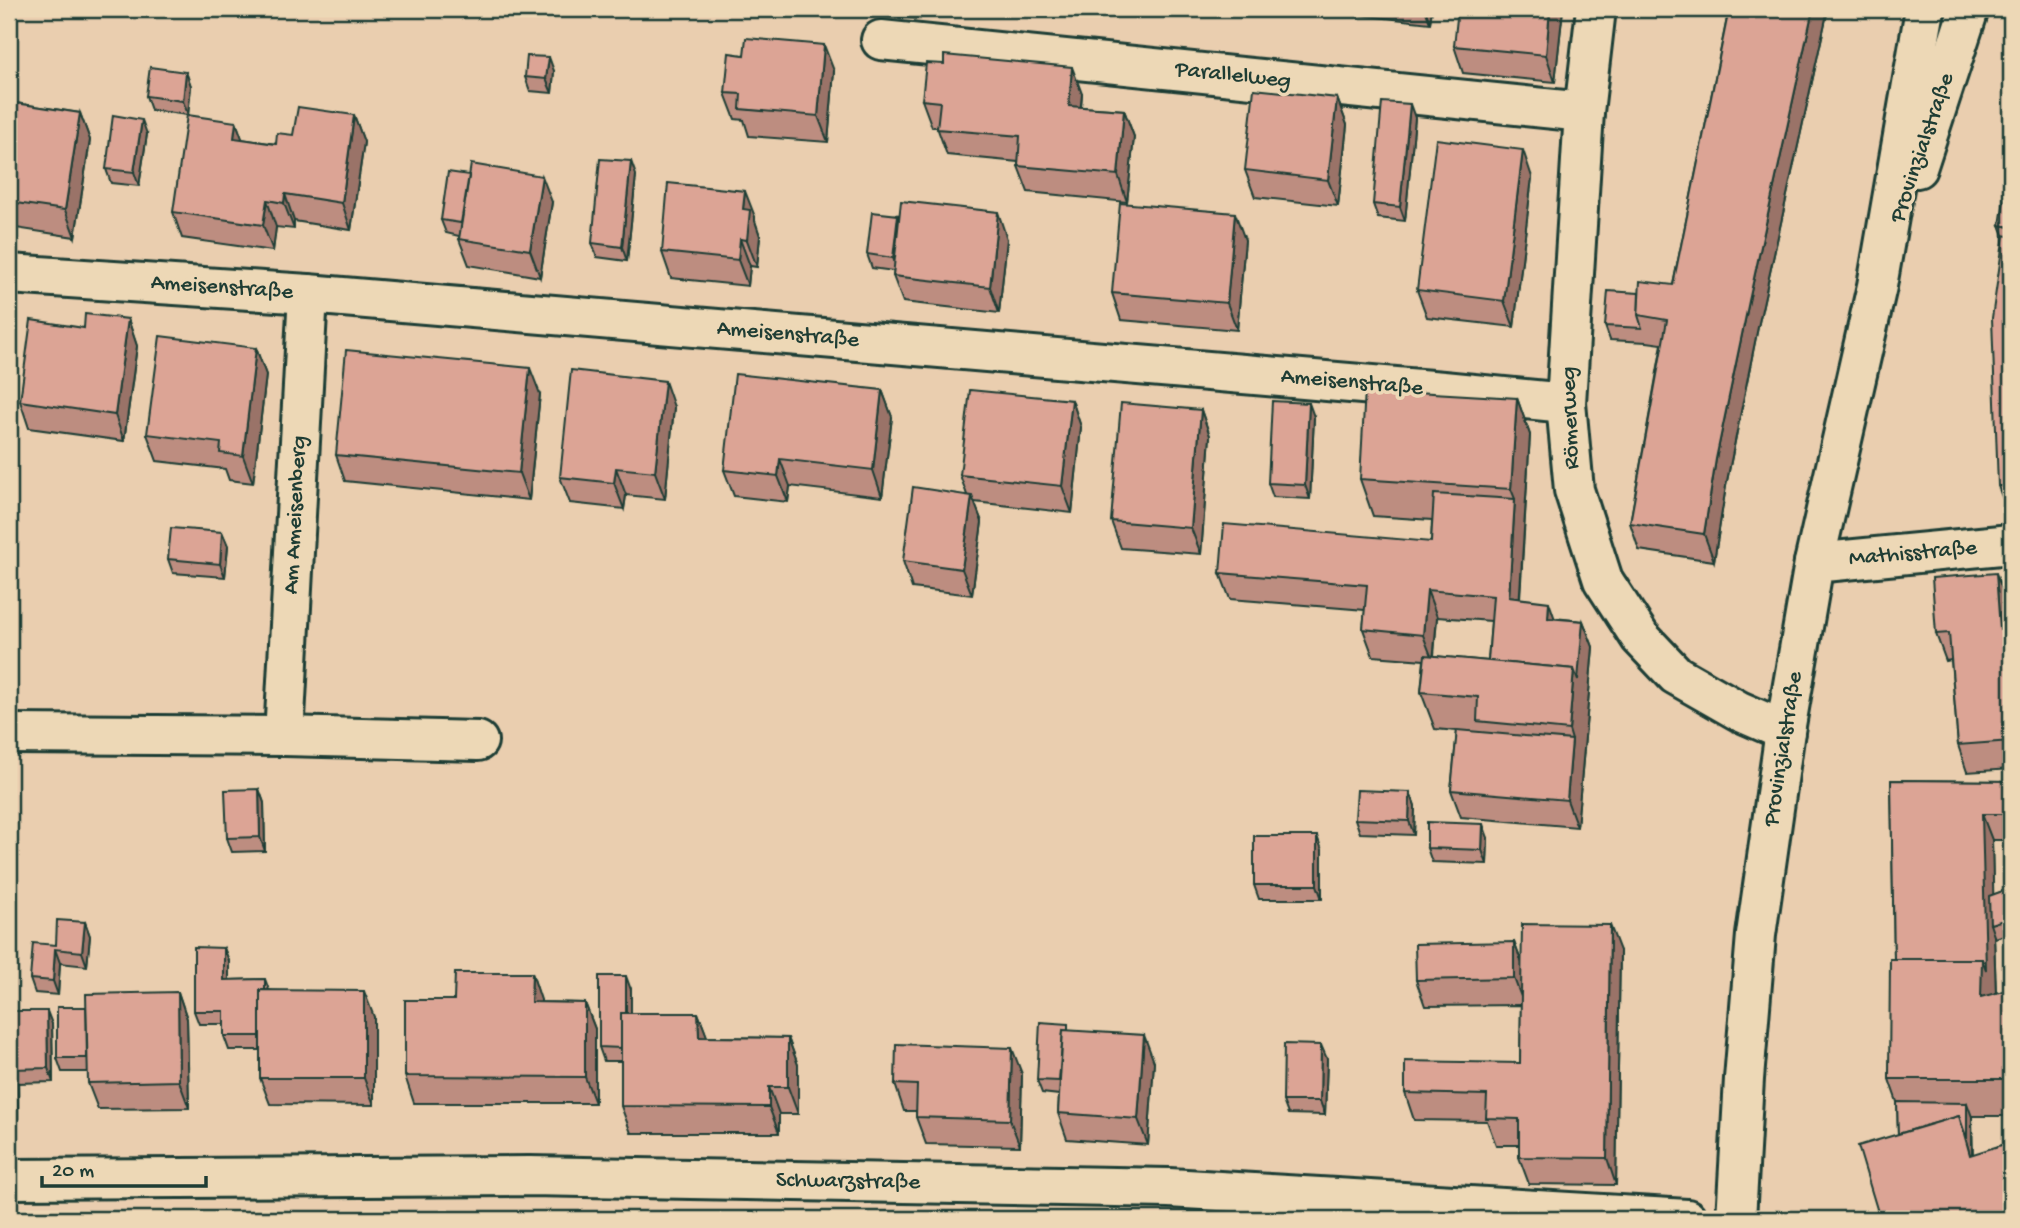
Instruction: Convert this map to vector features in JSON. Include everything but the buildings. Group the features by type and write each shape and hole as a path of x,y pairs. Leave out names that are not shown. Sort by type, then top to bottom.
{"street":[{"name":"Römerweg","path":"1596,9 1584,112 1566,403 1574,490 1603,580 1640,637 1676,675 1739,711 1786,731"},
{"name":"Provinzialstraße","path":"1736,1219 1756,935 1786,731 1814,563 1877,286 1925,9"},
{"name":"Provinzialstraße","path":"1877,286 1969,9"},
{"name":"Parallelweg","path":"881,40 1584,112"},
{"name":"Ameisenstraße","path":"9,274 308,294 1566,403"},
{"name":"Am Ameisenberg","path":"284,736 308,294"},
{"name":"Mathisstraße","path":"1814,563 2011,544"},
{"path":"10,734 478,741"},
{"name":"Schwarzstraße","path":"9,1179 530,1176 1169,1188 1687,1219"}]}
